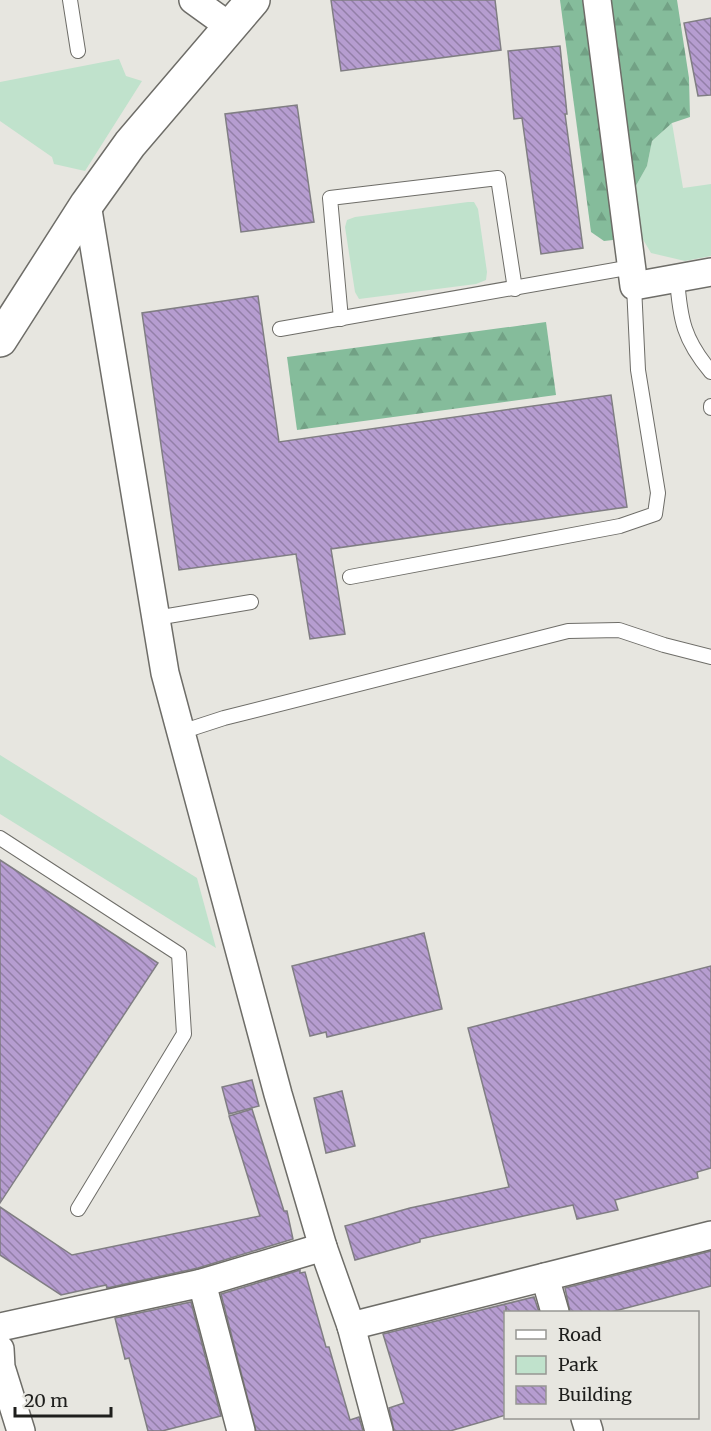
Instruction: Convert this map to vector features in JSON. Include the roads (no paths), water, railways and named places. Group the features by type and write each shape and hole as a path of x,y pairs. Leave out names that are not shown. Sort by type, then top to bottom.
{"street":[{"path":"193,0 230,26"},
{"path":"0,340 87,204 130,144 253,0"},
{"path":"597,0 633,277 677,278 711,272"},
{"path":"87,204 165,673 278,1094 322,1247 351,1326 379,1431"},
{"path":"351,1326 711,1234"},
{"path":"0,1327 202,1283 322,1247"},
{"path":"545,1277 555,1311"},
{"path":"202,1283 241,1431"},
{"path":"0,1349 1,1367 21,1431"}],"lane":[{"path":"70,0 78,51"},
{"path":"341,319 330,198 498,178 515,289"},
{"path":"280,328 515,289 633,277 638,370 658,493 655,514 620,526 350,577"},
{"path":"677,278 680,314 694,352 711,372"},
{"path":"156,618 251,602"},
{"path":"181,732 224,718 568,631 619,630 711,657"},
{"path":"0,838 178,954 184,1034 78,1209"}]}
